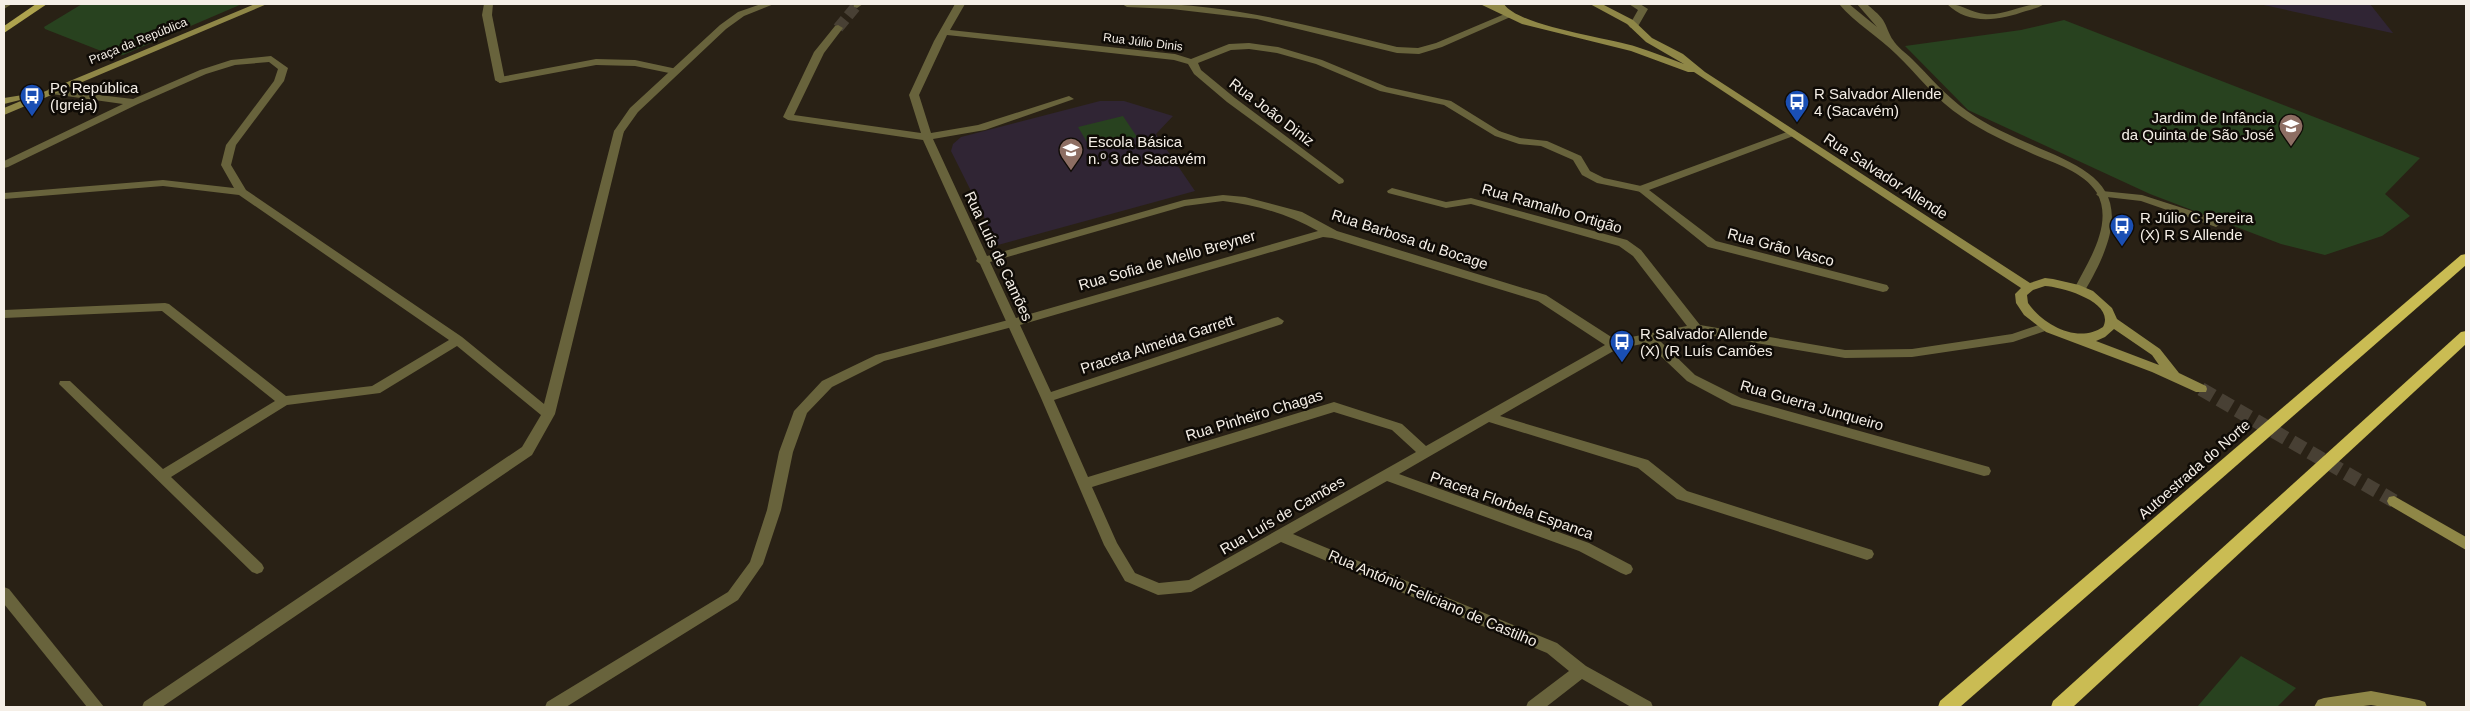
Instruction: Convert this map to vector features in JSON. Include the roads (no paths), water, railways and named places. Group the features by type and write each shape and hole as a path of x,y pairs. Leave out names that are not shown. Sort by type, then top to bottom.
{"highway":[{"name":"Autoestrada do Norte","path":"1947,707 2466,258"},
{"path":"2060,707 2466,336"}],"main road":[{"path":"4,21 39,5"},
{"path":"4,30 39,5"}],"street":[{"name":"Praça da República","path":"4,112 262,4"},
{"path":"488,4 487,15 500,80 596,62 635,63 674,71"},
{"path":"150,707 527,451 548,414 619,130 634,110 722,26 741,14 770,4"},
{"name":"Rua Luís de Camões","path":"960,4 944,32 914,95 927,136 982,262 1047,398 1111,545 1130,578 1158,589 1191,586 1614,345 1696,329 1845,354 1912,353 2013,338 2044,327"},
{"path":"1127,4 1172,6 1249,15 1397,50 1419,51 1439,46 1505,10"},
{"path":"1484,4 1505,10 1525,22 1655,56 1702,74"},
{"path":"1595,4 1635,28 1649,40 1680,56 1702,74"},
{"path":"1607,42 1629,41 1636,33 1635,28 1643,8 1633,4"},
{"path":"1844,4 1861,21 1890,43 1964,114 2086,177 2102,194 2108,210 2108,225 2092,266 2080,289"},
{"path":"1862,4 1878,20 1890,43"},
{"path":"1952,4 1967,14 1986,19 2039,4"},
{"path":"838,28 820,52 788,117 927,136 943,136 980,127 1069,98"},
{"name":"Rua Júlio Dinis","path":"944,32 1175,57 1192,62 1229,47 1249,46 1278,50 1318,62 1384,89 1447,103 1499,134 1519,141 1543,143 1577,158 1586,173 1601,181 1641,189"},
{"path":"4,165 134,102 202,72 234,62 271,59 283,68 279,82 231,145 226,165 242,192 458,340 548,414"},
{"name":"Rua João Diniz","path":"1192,62 1197,72 1231,100 1339,181"},
{"name":"Rua Salvador Allende","path":"1702,74 2028,287"},
{"name":"Praça da República","path":"4,101 52,91"},
{"path":"52,91 134,102"},
{"path":"1641,189 1792,133"},
{"path":"4,196 163,183 242,192"},
{"name":"Rua Grão Vasco","path":"1641,189 1712,244 1883,288"},
{"name":"Rua Ramalho Ortigão","path":"1392,191 1446,205 1472,201 1623,242 1637,253 1696,329"},
{"path":"2102,194 2142,198 2216,223"},
{"name":"Rua Barbosa du Bocage","path":"982,262 1184,203 1223,198 1245,200 1298,215 1333,234 1542,298 1614,345"},
{"name":"Rua Sofia de Mello Breyner","path":"553,707 733,596 756,564 774,510 786,452 801,410 827,384 880,358 1012,323 1225,260 1324,234 1333,234"},
{"path":"2173,374 2156,352 2111,321 2103,304 2080,289 2057,282 2045,282 2028,287 2022,293 2025,310 2044,327 2066,336 2078,338 2119,356 2173,374 2201,389"},
{"path":"4,314 165,307 284,401"},
{"name":"Praceta Almeida Garrett","path":"1047,398 1278,321"},
{"path":"2078,338 2098,336 2110,327 2111,321"},
{"name":"Rua Guerra Junqueiro","path":"1649,338 1691,378 1737,402 1984,470"},
{"path":"161,477 284,401 375,390 458,340"},
{"path":"65,384 257,568"},
{"name":"Rua Pinheiro Chagas","path":"1084,484 1334,407 1397,427 1425,452"},
{"path":"1488,417 1643,464 1682,495 1867,554"},
{"name":"Praceta Florbela Espanca","path":"1386,475 1584,547 1626,569"},
{"path":"2394,501 2466,544"},
{"name":"Rua António Feliciano de Castilho","path":"1280,535 1552,648 1580,671 1645,707"},
{"path":"4,593 96,707"},
{"path":"1534,707 1580,671"},
{"path":"2322,707 2324,705 2371,698 2418,707"}],"tunnel":[{"path":"838,28 857,5"},
{"path":"2201,389 2394,501"}],"place":[{"name":"Pç República (Igreja)","path":"32,117"},
{"name":"R Salvador Allende 4 (Sacavém)","path":"1797,123"},
{"name":"Jardim de Infância da Quinta de São José","path":"2291,147"},
{"name":"Escola Básica n.º 3 de Sacavém","path":"1071,171"},
{"name":"R Júlio C Pereira (X) R S Allende","path":"2122,247"},
{"name":"R Salvador Allende (X) (R Luís Camões","path":"1622,363"}]}
